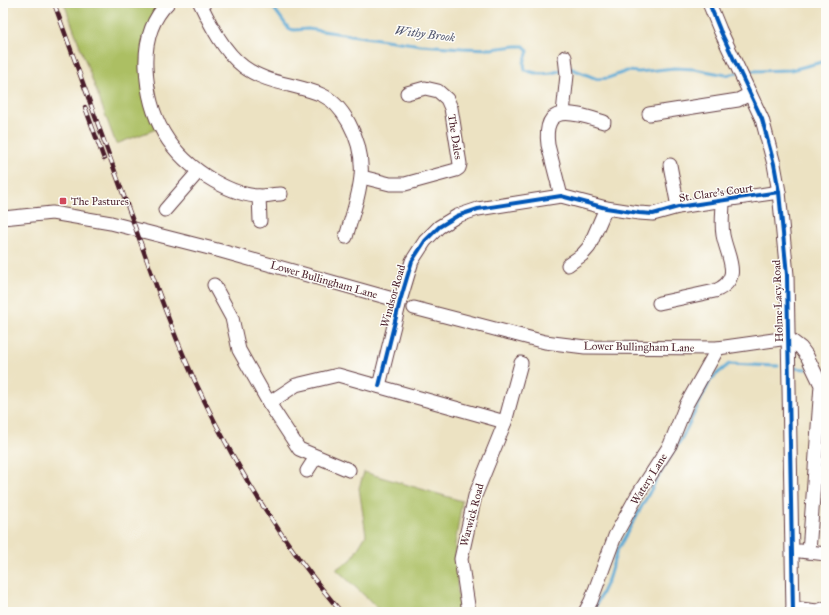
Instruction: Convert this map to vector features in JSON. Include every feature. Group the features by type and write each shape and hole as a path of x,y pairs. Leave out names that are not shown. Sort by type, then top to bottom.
{"street":[{"path":"168,3 157,16 148,36 146,58 147,84 156,119 165,137 179,154 198,172 238,192 259,196 281,194"},
{"path":"200,3 208,21 228,52 244,67 262,77 322,95 335,104 346,118 356,136 360,152 362,177 346,237"},
{"name":"Holme Lacy Road","path":"709,3 750,94 767,136 779,192 786,275 792,504 793,610"},
{"path":"563,113 567,75 565,57"},
{"name":"The Dales","path":"362,177 390,184 404,184 459,168 460,164 451,108 446,99 438,91 425,88 407,93"},
{"path":"649,114 738,100 750,94"},
{"path":"562,196 547,136 549,124 556,116 566,112 604,122"},
{"path":"670,165 678,207"},
{"path":"165,210 198,172"},
{"name":"St. Clare's Court","path":"562,196 606,208 653,214 678,207 779,192"},
{"path":"259,196 260,221"},
{"name":"Windsor Road","path":"379,386 400,301 412,261 425,242 439,227 457,216 478,209 562,196"},
{"path":"659,303 715,292 721,289 730,279 732,269 722,227 723,200"},
{"path":"568,265 582,255 589,247 606,208"},
{"name":"Lower Bullingham Lane","path":"3,218 52,213 111,223 221,251 400,301"},
{"path":"214,285 232,318 239,350 299,449 349,470"},
{"name":"Lower Bullingham Lane","path":"414,308 545,342 585,347 718,348 788,338"},
{"path":"788,338 801,348 824,386 817,498 808,552"},
{"name":"Watery Lane","path":"585,612 591,601 615,536 637,496 670,445 686,405 718,348"},
{"name":"Warwick Road","path":"469,612 461,559 475,496 505,422 521,362"},
{"path":"270,403 296,385 338,375 505,422"},
{"path":"307,471 316,457"},
{"path":"792,504 817,498"},
{"path":"792,550 826,554"},
{"path":"793,610 820,610"}],"green space":[{"path":"64,3 170,3 148,36 159,128 116,144"},
{"path":"364,472 462,501 455,545 459,612 382,612 336,569 351,560 366,535 359,488"}],"waterway":[{"name":"Withy Brook","path":"270,3 289,29 308,29 421,45 462,48 491,49 524,46 528,51 524,63 525,70 544,74 562,70"},
{"path":"750,71 791,70 826,61"},
{"name":"Withy Brook","path":"570,68 597,79 608,78 627,71 639,72 674,68 694,69 726,75 737,73"},
{"path":"593,612 608,580 617,551 683,436 711,379 729,364 778,366"},
{"path":"794,368 806,369"}],"railway":[{"path":"54,3 162,301 181,350 203,398 232,455 265,510 301,562 341,612"},
{"path":"85,107 104,159"}],"cycle path":[{"path":"709,3 720,30 762,119 774,164 779,192 787,275 793,612"},
{"path":"379,386 400,301 412,261 425,241 439,227 457,216 478,209 561,196 606,208 653,214 678,207 779,192"}],"place":[{"name":"The Pastures","path":"63,201"}]}
